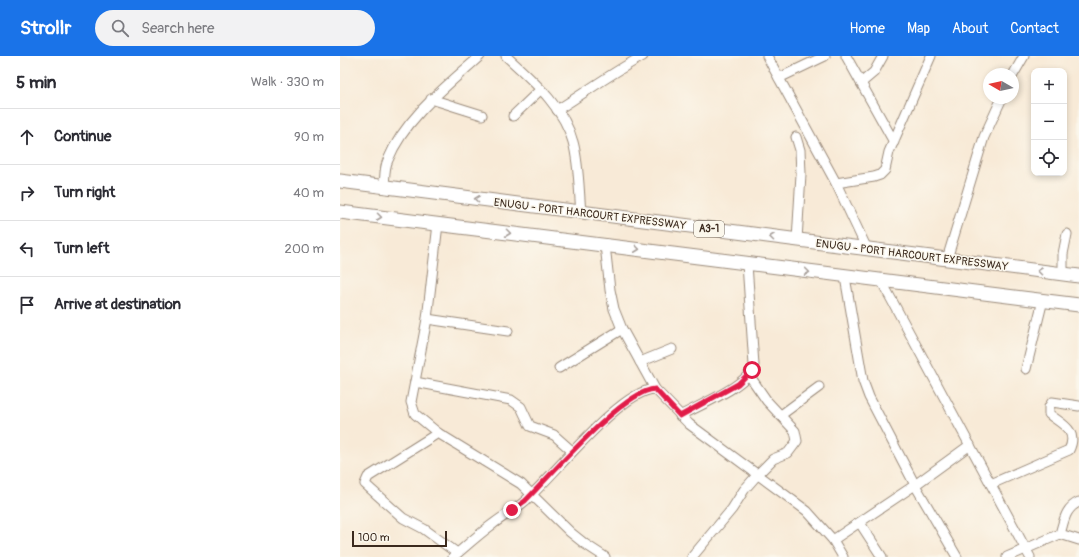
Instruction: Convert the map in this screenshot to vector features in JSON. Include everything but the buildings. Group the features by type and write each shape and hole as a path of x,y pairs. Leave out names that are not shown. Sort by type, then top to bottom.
{"highway":[{"name":"ENUGU - PORT HARCOURT EXPRESSWAY","path":"340,181 1079,276"},
{"path":"340,212 605,245 882,282 1079,305"}],"street":[{"path":"384,187 386,165 394,148 416,116 431,100 480,56"},
{"path":"506,56 540,90 564,119 573,142 581,213"},
{"path":"558,110 594,88 619,69 643,56"},
{"path":"767,56 836,183 867,249"},
{"path":"779,78 825,56"},
{"path":"846,56 894,142"},
{"path":"861,83 874,72 883,56"},
{"path":"836,183 880,175 885,170 889,152 931,56"},
{"path":"1017,68 1024,56"},
{"path":"513,116 540,90"},
{"path":"431,100 482,115"},
{"path":"947,259 984,137 999,104"},
{"path":"796,138 800,150 801,174 798,240"},
{"path":"438,224 427,319 411,402 412,409 438,433 506,474 532,494 575,536 606,557"},
{"path":"1063,274 1063,254 1067,234"},
{"path":"605,245 610,290 614,309 622,329 655,389 688,424 808,511 833,540 843,557"},
{"path":"680,416 738,384 749,375 754,364 747,264"},
{"path":"845,276 863,381 869,397 915,485 956,557"},
{"path":"882,282 1030,557"},
{"path":"1026,369 1042,300"},
{"path":"427,319 508,331"},
{"path":"559,368 622,329"},
{"path":"640,362 672,348"},
{"path":"692,557 732,509 744,490 758,474 773,460 788,453 797,441 796,431 767,401 749,375"},
{"path":"415,382 510,400 520,407 530,426 554,435 572,451"},
{"path":"780,415 819,387"},
{"path":"438,433 368,477 365,484 403,518 424,529 455,555 532,494 572,451 616,411 636,396 647,390 655,389"},
{"path":"991,484 1069,450 1073,445 1074,436 1071,428 1049,414 1049,407 1052,402 1079,406"},
{"path":"833,540 915,485 970,445"},
{"path":"1060,534 1069,508 1079,502"},
{"path":"860,523 882,557"},
{"path":"1006,557 1060,534 1079,540"}],"route":[{"path":"512,510 525,501 593,431 616,411 641,393 647,390 655,389 680,416 738,384 749,375 752,370"}]}
